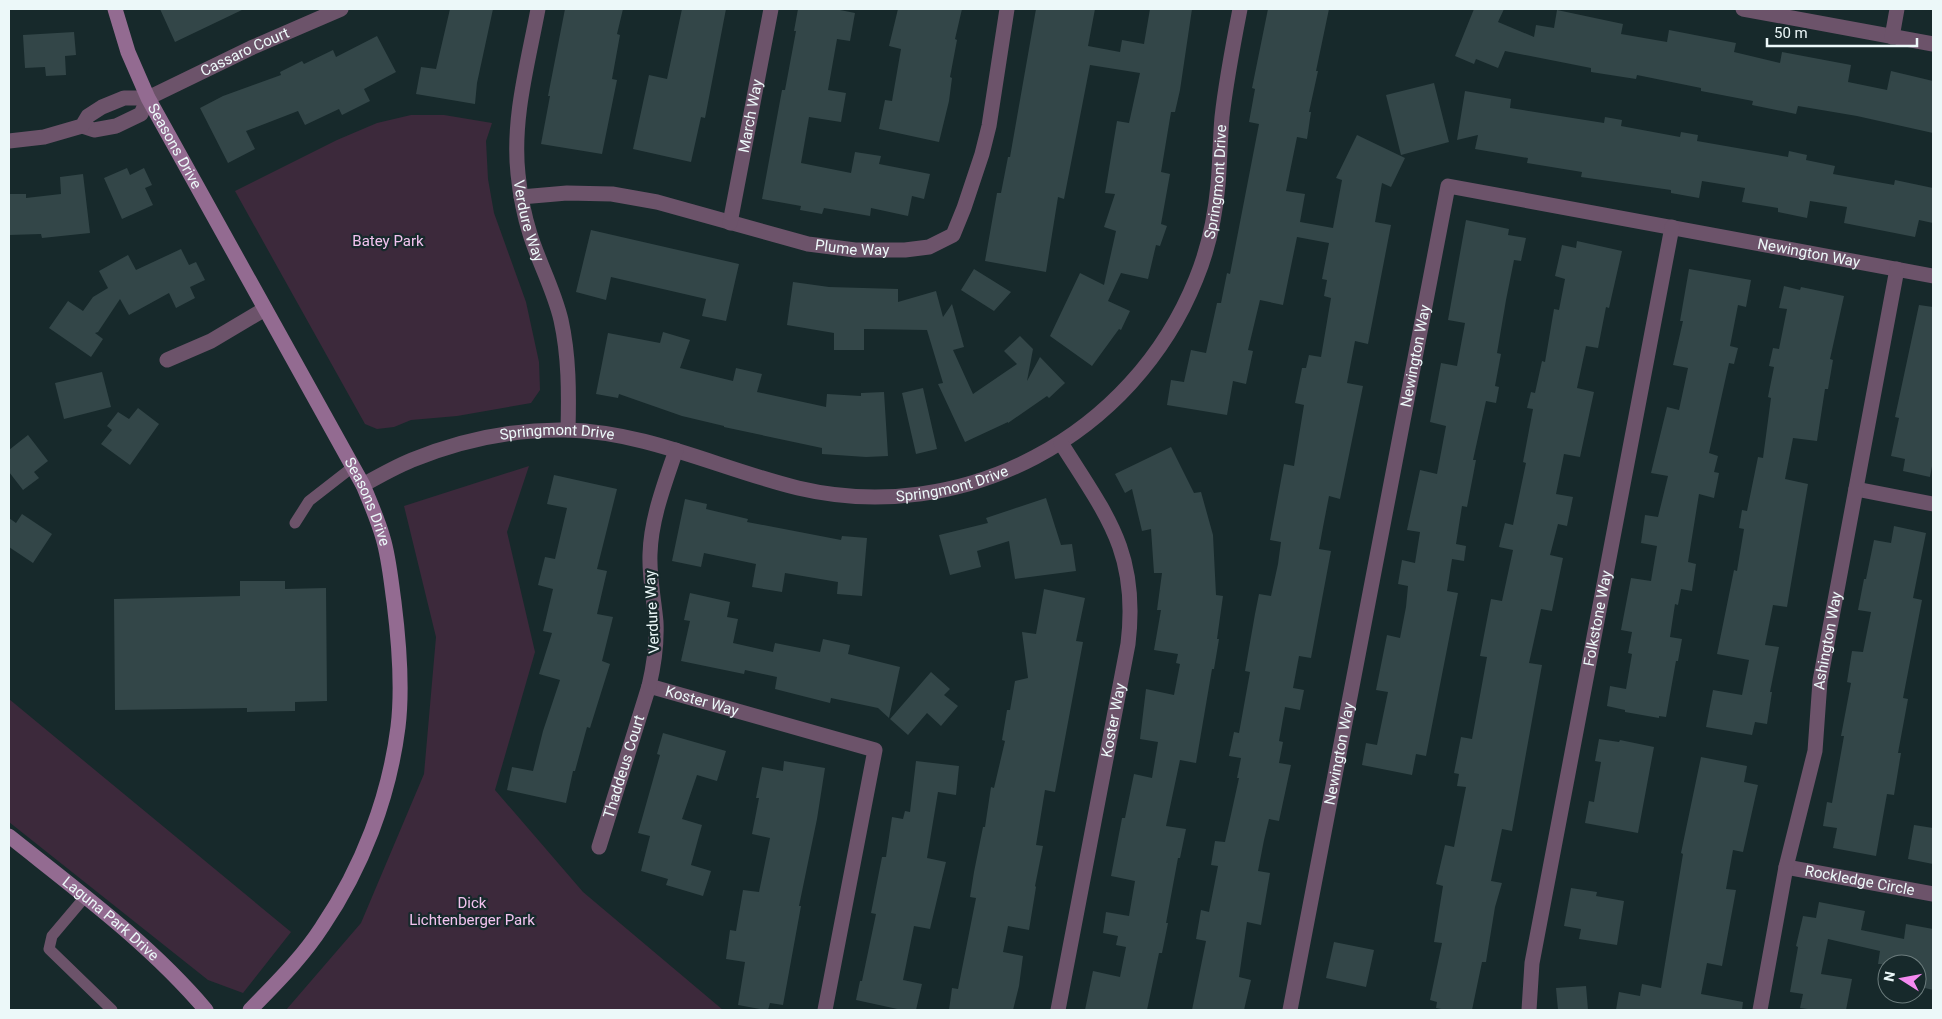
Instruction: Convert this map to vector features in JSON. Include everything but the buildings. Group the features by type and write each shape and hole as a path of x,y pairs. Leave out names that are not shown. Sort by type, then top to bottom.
{"street":[{"name":"Seasons Drive","path":"116,9 128,52 148,98 363,485 383,540 398,631 398,726 388,777 366,845 346,887 321,928 292,966 250,1010"},
{"name":"Cassaro Court","path":"148,98 251,48 342,9"},
{"name":"Verdure Way","path":"538,9 518,125 518,173 521,198 530,234 548,278 561,320 568,364 568,430"},
{"name":"March Way","path":"730,223 771,9"},
{"name":"Plume Way","path":"521,198 567,193 612,194 657,202 808,244 855,250 905,250 929,247 953,235 982,154 989,126 1007,9"},
{"name":"Springmont Drive","path":"363,485 412,460 460,443 485,437 535,430 568,430 618,435 676,450 796,487 836,494 868,496 916,494 963,486 1008,471 1061,443 1100,414 1134,381 1163,343 1196,279 1215,210 1222,120 1240,9"},
{"path":"1743,9 1933,44"},
{"path":"1892,37 1897,9"},
{"path":"9,141 44,137 82,126 94,130 116,126 141,114 148,98 124,98 102,107 88,116 82,126"},
{"name":"Newington Way","path":"1290,1010 1448,186 1933,276"},
{"name":"Folkstone Way","path":"1529,1010 1532,963 1672,227"},
{"name":"Ashington Way","path":"1760,1010 1786,867 1815,751 1820,681 1897,269"},
{"path":"167,360 211,341 265,308"},
{"name":"Koster Way","path":"1058,1010 1128,644 1131,606 1128,575 1114,530 1103,509 1061,443"},
{"name":"Verdure Way","path":"649,686 656,645 650,552 658,506 676,450"},
{"path":"1856,489 1933,504"},
{"name":"Koster Way","path":"649,686 875,750 825,1010"},
{"name":"Thaddeus Court","path":"599,847 649,686"},
{"name":"Laguna Park Drive","path":"9,836 147,948 182,982 206,1010"},
{"name":"Rockledge Circle","path":"1786,867 1933,894"}],"lane":[{"path":"295,523 309,501 354,466"},
{"path":"85,897 52,936 49,949 112,1010"}],"green space":[{"name":"Batey Park","path":"411,115 444,115 492,123 486,141 488,179 494,213 526,302 539,362 540,390 531,403 457,416 411,420 394,427 377,429 365,424 235,191 337,140 377,123"},
{"name":"Dick Lichtenberger Park","path":"529,466 507,532 535,652 495,790 583,892 723,1010 286,1010 361,923 424,774 436,637 404,506"},
{"path":"9,699 291,932 243,993 208,980 9,822"}]}
